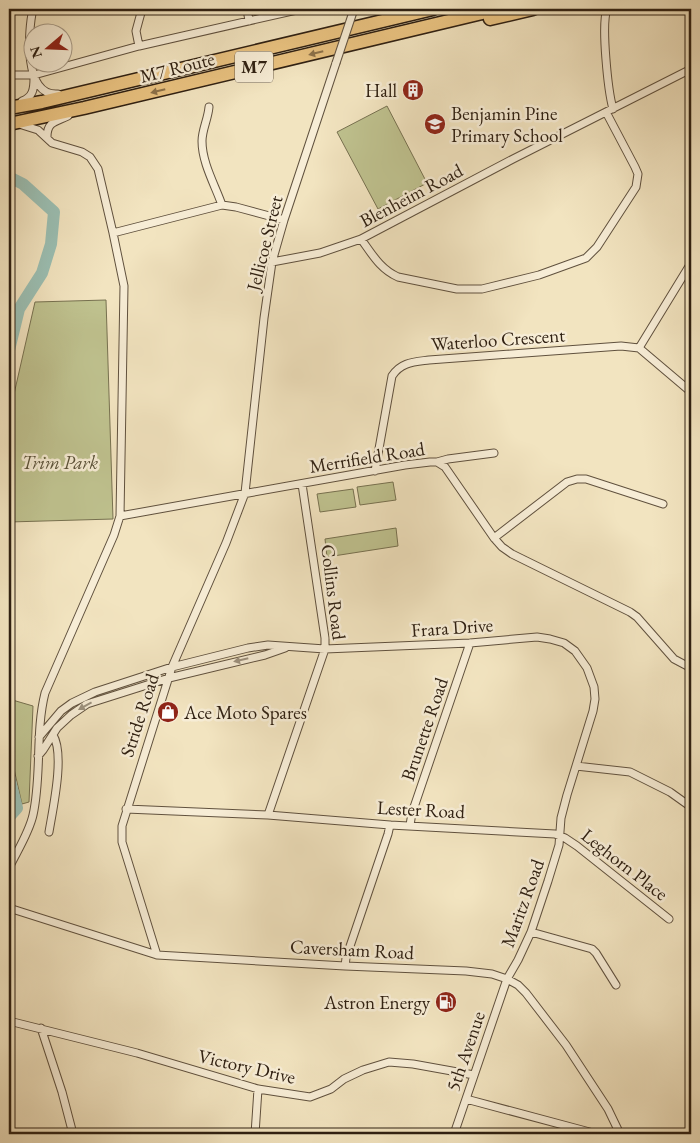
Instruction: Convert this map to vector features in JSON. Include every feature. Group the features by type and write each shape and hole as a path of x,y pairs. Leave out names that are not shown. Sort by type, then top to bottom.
{"highway":[{"name":"M7 Route","path":"9,107 34,104 432,9"},
{"name":"M7 Route","path":"10,124 499,9"},
{"path":"356,43 414,36 533,9"}],"street":[{"path":"9,107 28,99 34,88 29,37 33,9"},
{"path":"139,46 136,32 142,9"},
{"path":"247,9 250,21"},
{"path":"9,75 34,75 139,46 301,9"},
{"name":"Jellicoe Street","path":"245,493 272,262 284,220 354,9"},
{"path":"361,239 380,265 389,273 398,277 457,289 482,289 539,276 586,258 597,247 638,180 635,166 610,111 605,28 607,9"},
{"name":"Blenheim Road","path":"272,262 320,253 361,239 513,159 691,69"},
{"path":"34,75 40,87 47,93 81,92"},
{"path":"208,107 208,116 202,139 203,151 222,205"},
{"path":"47,137 47,130 50,124 84,108"},
{"path":"9,868 33,817 40,711 45,692 114,535 120,516 124,286 114,233 98,169 94,162 82,152 52,143 33,127 10,124"},
{"path":"114,233 222,205 284,220"},
{"path":"691,263 639,348 691,392"},
{"name":"Waterloo Crescent","path":"375,471 392,376 406,363 621,346 639,348"},
{"path":"437,462 494,453"},
{"name":"Merrifield Road","path":"120,516 405,465 437,462 445,467 502,547 512,554 630,612 674,659 691,668"},
{"path":"494,538 568,482 577,479 586,479 663,504"},
{"name":"Collins Road","path":"268,816 325,649 325,638 302,484"},
{"name":"Stride Road","path":"157,955 122,842 122,826 172,667 226,543 245,493"},
{"name":"Frara Drive","path":"39,738 56,716 72,703 95,692 172,667 248,648 268,645 325,649 470,643 537,637 564,643 576,652 587,668 594,687 593,711 576,766"},
{"name":"Brunette Road","path":"410,826 412,813 470,643"},
{"name":"Frara Drive","path":"38,756 44,750 57,728 71,715 88,704 169,678 265,655 288,647"},
{"path":"40,711 48,717 56,716"},
{"path":"49,832 58,762 58,745 53,735"},
{"path":"560,836 561,818 576,766 630,772 670,792 691,807"},
{"name":"Lester Road","path":"126,809 481,829 555,834 560,836"},
{"path":"344,966 390,825"},
{"name":"Leghorn Place","path":"560,836 577,846 669,919"},
{"name":"Maritz Road","path":"507,979 531,932 559,845 560,836"},
{"name":"Caversham Road","path":"10,907 106,940 157,955 466,971 492,974 507,979 518,985 526,993 566,1045 608,1109 620,1134"},
{"path":"531,932 592,949 616,985"},
{"name":"5th Avenue","path":"454,1134 507,979"},
{"name":"Victory Drive","path":"9,1021 137,1053 258,1090 310,1097 331,1089 356,1072 390,1062 401,1062 474,1075"},
{"path":"41,1028 62,1092 72,1134"},
{"path":"255,1134 258,1090"},
{"path":"466,1099 597,1134"}],"green space":[{"path":"387,106 427,183 378,209 337,132"},
{"name":"Trim Park","path":"106,300 113,519 9,522 9,416 35,302"},
{"path":"393,482 396,500 360,505 357,487"},
{"path":"353,489 356,507 320,512 317,494"},
{"path":"396,528 398,546 327,557 325,539"},
{"path":"9,699 33,706 29,802 22,804 9,747"}],"waterway":[{"path":"9,177 23,184 54,212 51,244 42,273 19,309 9,350"},
{"path":"9,777 17,808 9,817"}],"place":[{"name":"Hall","path":"413,90"},
{"name":"Benjamin Pine Primary School","path":"435,124"},
{"name":"Ace Moto Spares","path":"168,712"},
{"name":"Astron Energy","path":"446,1002"}]}
